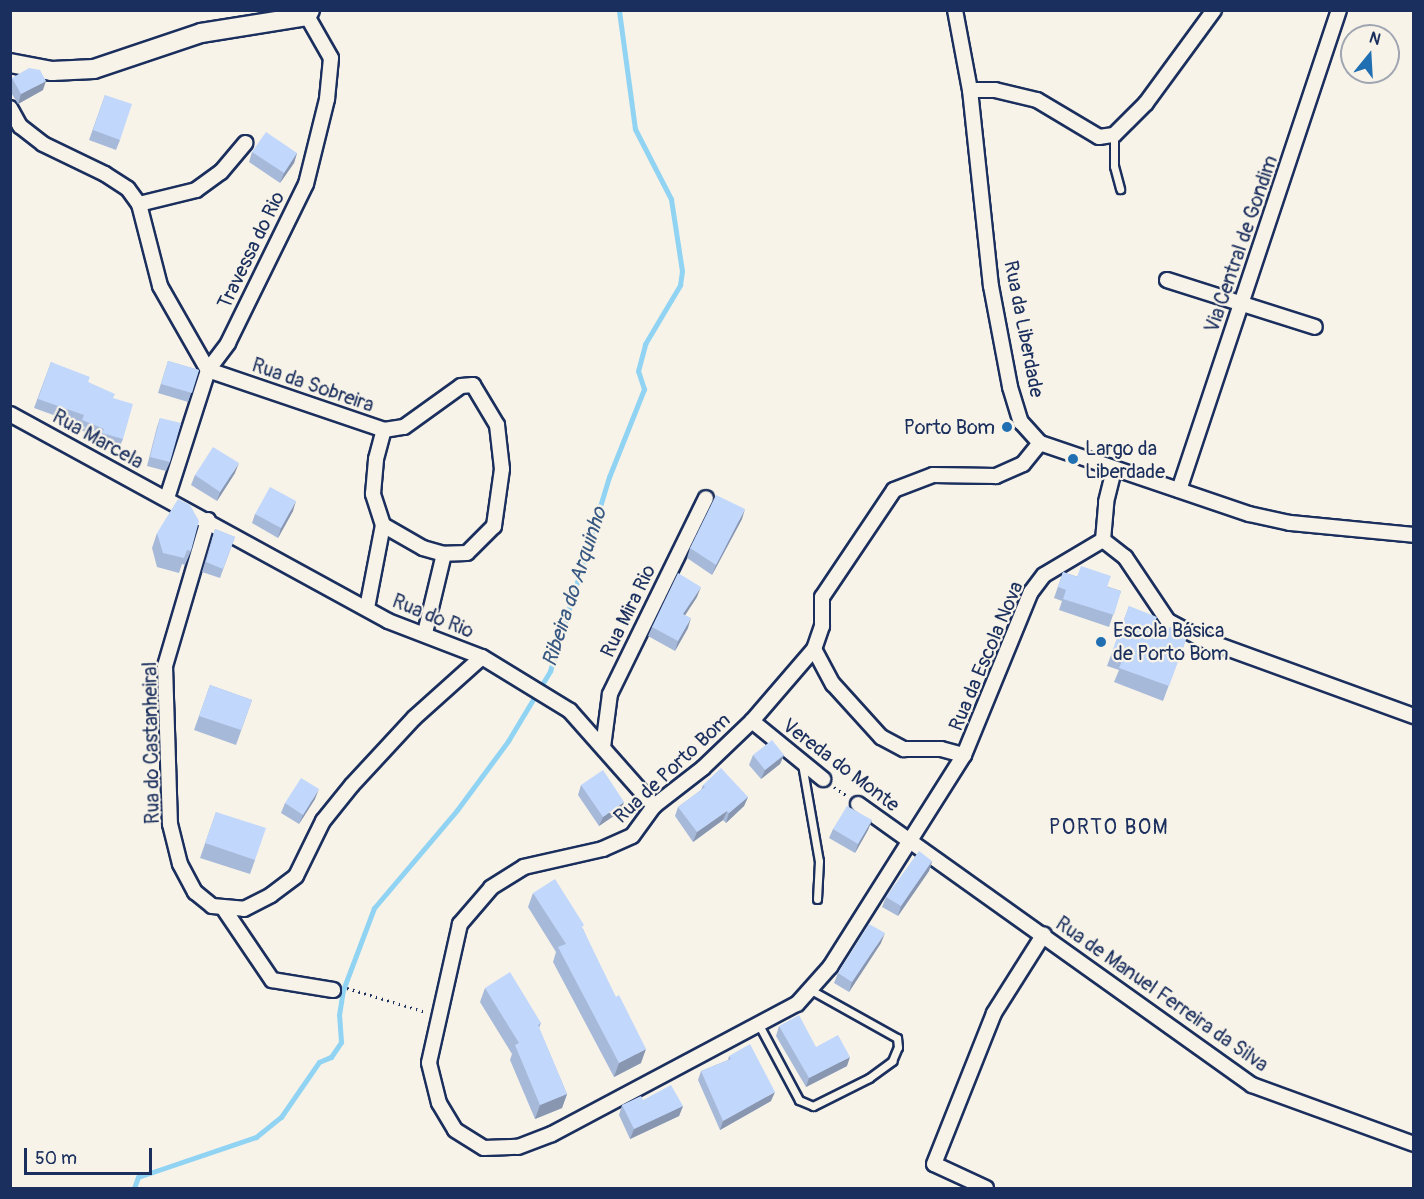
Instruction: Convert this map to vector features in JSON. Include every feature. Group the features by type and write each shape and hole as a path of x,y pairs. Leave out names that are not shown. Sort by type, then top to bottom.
{"street":[{"name":"Rua da Liberdade","path":"955,10 970,90 991,286 1010,387 1021,422 1040,443 1114,471 1290,524 1413,535"},
{"path":"970,90 994,90 1037,100 1099,137 1114,135 1146,103 1214,10"},
{"name":"Via Central de Gondim","path":"1179,490 1339,10"},
{"path":"10,63 52,71 94,69 201,33 308,13"},
{"name":"Travessa do Rio","path":"167,498 208,370 228,343 306,184 327,99 331,58 308,13"},
{"path":"10,108 20,126 43,144 105,174 128,189 139,204 160,286 208,370"},
{"path":"139,204 196,190 221,172 245,143"},
{"path":"1167,280 1315,327"},
{"name":"Rua da Sobreira","path":"208,370 384,430 376,459 373,494 383,525"},
{"path":"368,608 383,525 423,548 444,554 467,554 494,526 502,469 497,425 473,385 461,387 404,427 384,430"},
{"name":"Rua Marcela","path":"10,414 112,472 167,498"},
{"name":"Rua de Porto Bom","path":"908,839 830,968 797,1004 552,1134 518,1147 484,1148 455,1130 439,1103 429,1063 460,924 491,888 524,867 603,849 632,836 654,806 703,768 752,721 814,649 822,626 822,597 894,490 933,475 996,476 1023,464 1040,443"},
{"path":"1114,471 1106,502 1103,540 1125,557 1168,621 1202,639 1413,716"},
{"name":"Rua do Rio","path":"167,498 388,621 482,657 548,697 570,711 654,806"},
{"name":"Rua Mira Rio","path":"603,747 610,694 706,498"},
{"name":"Rua do Castanheiral","path":"208,520 165,666 170,824 180,864 195,892 212,906 224,909 272,980 333,990"},
{"name":"Rua da Escola Nova","path":"908,839 964,755 1031,592 1044,575 1103,540"},
{"path":"424,633 444,554"},
{"path":"814,649 833,684 881,737 904,748 941,749 964,755"},
{"path":"224,909 244,909 271,895 296,876 323,821 352,785 414,718 482,657"},
{"name":"Vereda do Monte","path":"752,721 823,779"},
{"name":"Vereda do Monte","path":"858,804 908,839"},
{"name":"Rua de Manuel Ferreira da Silva","path":"908,839 1044,934 1252,1085 1413,1144"},
{"path":"986,1188 933,1164 994,1013 1044,934"}],"lane":[{"path":"1114,135 1114,166 1120,189"},
{"path":"801,761 819,861 817,899"},
{"path":"759,1025 799,1100 813,1106 869,1078 892,1061 897,1038 812,990"}],"path":[{"name":"Vereda do Monte","path":"823,779 858,804"},
{"path":"352,989 440,1016"}],"building":[{"path":"29,68 40,70 46,81 21,94 12,78"},
{"path":"105,95 132,104 120,140 93,130"},
{"path":"266,132 297,153 284,173 252,152"},
{"path":"168,361 199,370 192,393 161,384"},
{"path":"51,362 90,377 88,382 115,394 113,398 133,404 123,439 102,433 104,429 82,420 84,415 38,399"},
{"path":"160,418 181,423 170,462 150,457"},
{"path":"213,447 239,463 220,492 195,475"},
{"path":"270,487 296,501 281,528 255,514"},
{"path":"716,495 745,509 716,565 690,548"},
{"path":"178,499 190,505 199,521 191,551 187,550 184,558 163,553 157,533"},
{"path":"215,529 235,537 223,569 206,562"},
{"path":"1081,566 1111,576 1107,587 1121,591 1114,615 1063,599 1066,590 1058,587 1063,572 1077,577"},
{"path":"678,573 701,587 683,614 691,618 678,641 652,627"},
{"path":"1129,606 1157,617 1155,622 1188,634 1169,686 1119,668 1124,656 1112,652"},
{"path":"210,685 252,700 241,730 199,716"},
{"path":"772,740 784,755 765,770 753,755"},
{"path":"721,768 748,797 729,813 727,811 697,832 678,807 705,787 703,785"},
{"path":"603,770 624,802 603,817 581,785"},
{"path":"301,778 319,789 303,815 285,803"},
{"path":"847,806 872,820 858,844 833,829"},
{"path":"216,812 266,828 255,860 205,843"},
{"path":"919,851 932,861 901,906 886,897"},
{"path":"555,879 584,925 582,927 616,997 619,995 646,1049 619,1063 558,947 566,944 533,893"},
{"path":"869,924 885,933 852,982 838,973"},
{"path":"510,972 541,1023 538,1025 567,1094 540,1105 515,1045 519,1043 485,988"},
{"path":"799,1015 816,1047 838,1035 850,1057 809,1078 779,1026"},
{"path":"750,1044 775,1092 723,1121 701,1071 731,1059 729,1056"},
{"path":"671,1085 683,1106 634,1129 622,1105 641,1096 643,1100"}],"waterway":[{"name":"Ribeira do Arquinho","path":"134,1188 138,1177 256,1137 281,1117 319,1062 331,1057 341,1042 339,1015 343,990 374,908 457,810 508,741 550,671 609,477 644,389 638,371 645,344 680,285 682,271 671,199 635,129 619,10"}],"place":[{"name":"Porto Bom","path":"1007,427"},
{"name":"Largo da Liberdade","path":"1073,459"},
{"name":"Escola Básica de Porto Bom","path":"1101,642"}],"district":[{"name":"PORTO BOM","path":"1109,828"}]}
